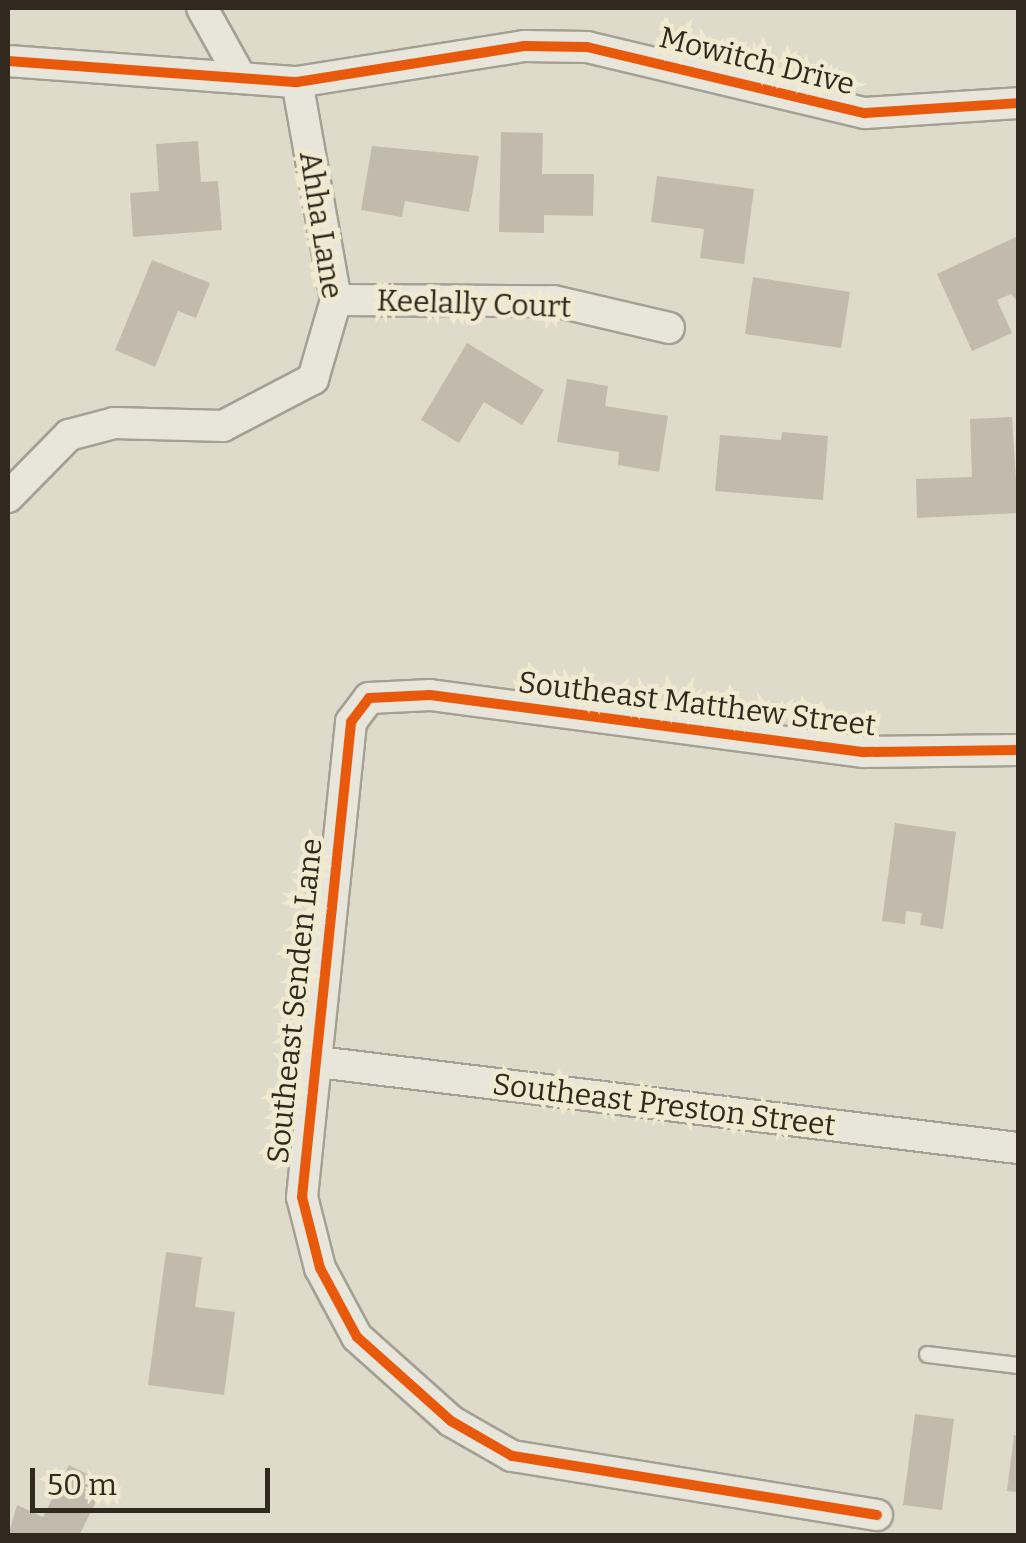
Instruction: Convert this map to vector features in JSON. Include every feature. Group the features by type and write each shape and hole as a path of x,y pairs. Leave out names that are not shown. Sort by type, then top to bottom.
{"street":[{"path":"202,8 236,71"},
{"name":"Mowitch Drive","path":"8,60 236,71 296,82 524,46 586,47 865,113 1018,103"},
{"name":"Ahha Lane","path":"8,497 69,435 114,423 222,426 278,405 313,379 332,342 336,300 296,82"},
{"name":"Keelally Court","path":"336,300 554,301 669,328"},
{"name":"Southeast Matthew Street","path":"370,698 430,695 935,758 1018,750"},
{"name":"Southeast Senden Lane","path":"370,698 351,722 310,1061 302,1197 320,1268 357,1337 396,1377 512,1456 877,1515"},
{"name":"Southeast Preston Street","path":"310,1061 1018,1148"}],"lane":[{"path":"926,1354 1018,1364"}],"building":[{"path":"501,132 543,133 542,174 594,174 593,216 544,215 544,233 499,232"},
{"path":"198,141 201,182 218,181 222,230 133,237 130,193 159,191 156,144"},
{"path":"372,146 479,156 469,212 405,201 402,217 361,210"},
{"path":"657,176 754,189 744,264 700,258 704,229 651,222"},
{"path":"1018,236 1018,302 1011,294 997,300 1012,333 972,351 937,274"},
{"path":"152,260 210,283 196,318 178,311 155,367 115,350"},
{"path":"753,277 850,292 841,348 745,334"},
{"path":"467,343 544,390 522,425 484,402 459,443 421,420"},
{"path":"567,379 608,386 605,406 668,416 659,472 618,465 619,452 557,442"},
{"path":"1012,417 1018,513 917,518 916,479 972,477 970,419"},
{"path":"782,432 828,436 823,500 715,491 720,435 781,440"},
{"path":"895,823 956,832 943,929 920,925 922,913 906,911 905,924 882,921"},
{"path":"166,1252 202,1257 195,1307 235,1312 224,1395 148,1385"},
{"path":"915,1414 954,1419 942,1510 903,1505"},
{"path":"1014,1435 1018,1436 1018,1492 1007,1491"},
{"path":"69,1465 105,1483 79,1536 8,1536 17,1505 43,1517"}],"cycle path":[{"path":"8,61 297,82 524,46 587,47 865,113 1018,103"},
{"path":"877,1515 512,1456 451,1421 357,1337 320,1268 302,1197 351,722 369,698 430,695 864,752 1018,750"}]}
